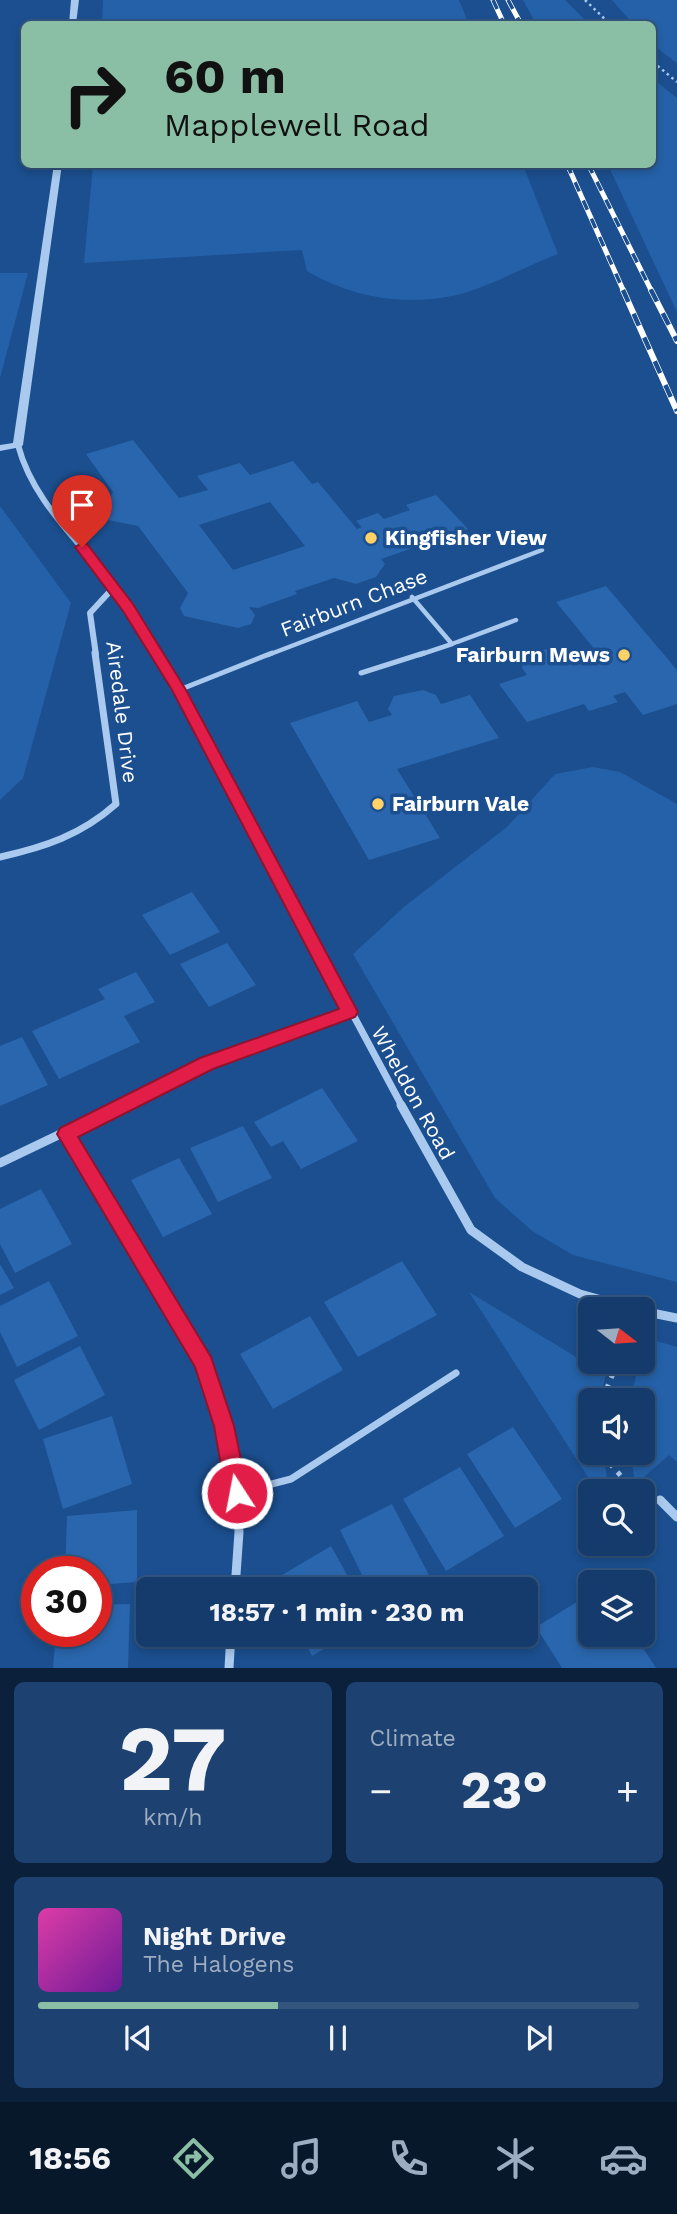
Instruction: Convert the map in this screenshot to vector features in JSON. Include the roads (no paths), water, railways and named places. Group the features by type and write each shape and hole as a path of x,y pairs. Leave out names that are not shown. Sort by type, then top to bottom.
{"street":[{"path":"73,21 75,0"},
{"name":"Wheldon Road","path":"57,168 18,445 25,472 37,492 114,587 179,690 349,1012 471,1230 522,1267 591,1297"},
{"path":"0,448 18,445"},
{"name":"Airedale Drive","path":"0,857 64,842 96,822 116,804 90,613 114,587"},
{"path":"0,1163 66,1134 207,1063 349,1012"},
{"path":"66,1134 204,1364 224,1426 237,1493 239,1532 236,1577"},
{"path":"655,1314 677,1318"},
{"path":"660,1500 677,1517"},
{"path":"229,1668 230,1647"}],"lane":[{"name":"Fairburn Chase","path":"179,690 412,597 542,550"},
{"path":"412,597 452,644"},
{"path":"361,673 516,620"},
{"path":"237,1493 291,1479 456,1373"}],"railway":[{"path":"493,0 503,21"},
{"path":"508,0 519,21"},
{"path":"569,168 624,292"},
{"path":"590,168 651,290"},
{"path":"623,290 677,411"},
{"path":"651,290 677,341"}],"place":[{"name":"Kingfisher View","path":"371,538"},
{"name":"Fairburn Mews","path":"624,655"},
{"name":"Fairburn Vale","path":"378,804"}]}
